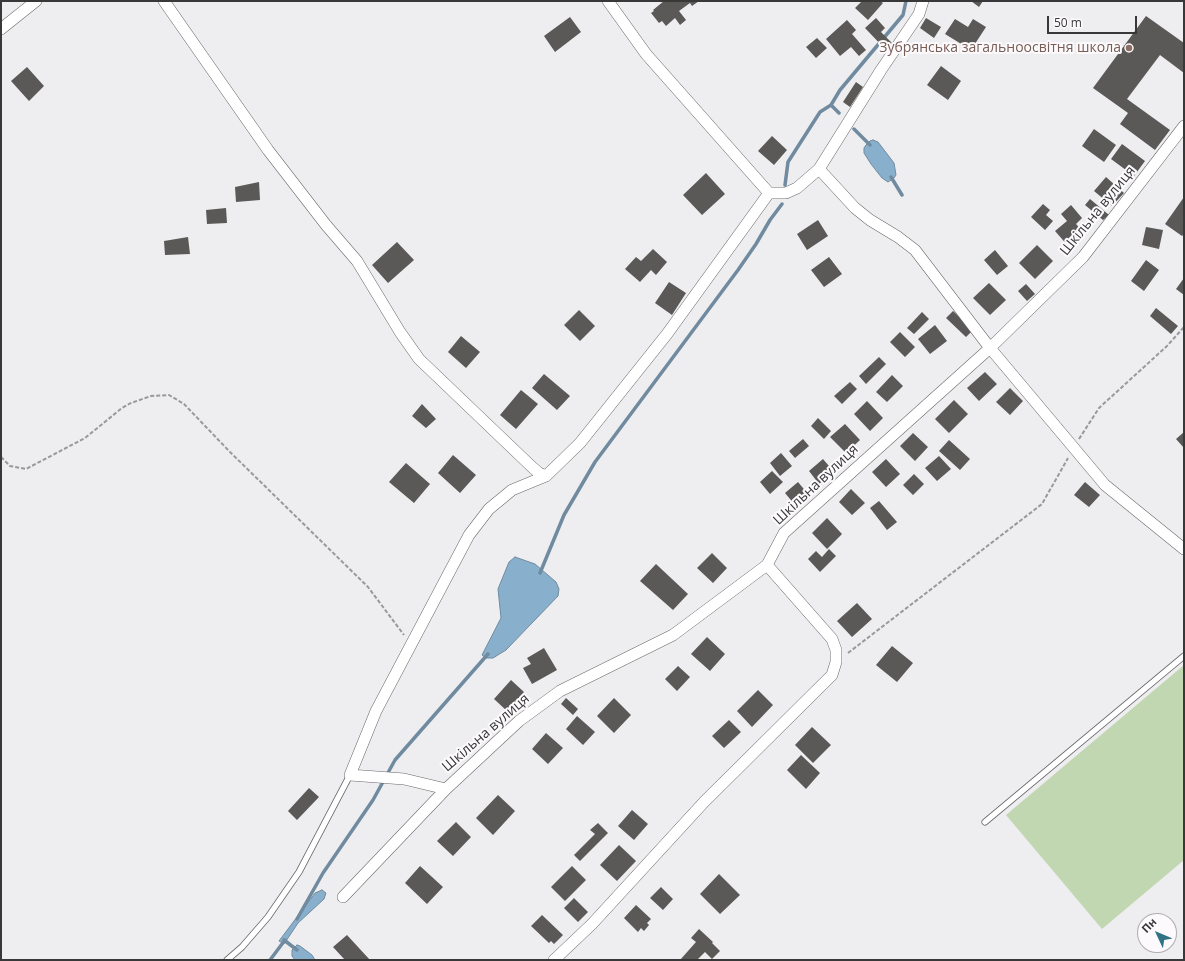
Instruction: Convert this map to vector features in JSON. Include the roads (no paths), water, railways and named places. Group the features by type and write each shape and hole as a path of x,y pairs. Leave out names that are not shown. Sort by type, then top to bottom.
{"street":[{"path":"1,29 25,6 36,1"},
{"path":"164,1 268,150 326,225 357,262 400,332 419,359 532,467 539,473 546,476"},
{"path":"608,1 646,54 770,193 786,193 797,188 819,169 881,70 919,14 923,1"},
{"name":"Шкільна вулиця","path":"343,897 446,789 519,721 560,691 673,635 767,565 784,533 990,348 1083,257 1184,126"},
{"path":"819,169 855,208 870,220 898,237 915,250 990,348 1105,485 1184,549"},
{"path":"446,789 404,779 350,775 376,711 469,535 489,509 512,490 546,476 580,443 662,340 770,193"},
{"path":"554,960 592,924 704,802 832,675 836,662 836,650 832,639 767,565"}],"lane":[{"path":"985,822 1184,656"},
{"path":"227,960 242,947 268,917 299,872 350,775"}],"water":[{"path":"873,140 878,142 894,163 896,175 888,182 882,178 864,153 864,148 866,145"},
{"path":"515,557 535,564 556,582 559,589 558,596 506,650 493,658 486,658 482,655 501,618 498,589 509,562"},
{"path":"322,890 326,893 324,899 298,923 284,944 279,941 315,893"},
{"path":"297,945 312,955 315,960 295,960 292,956 292,950"}],"waterway":[{"path":"785,185 788,162 820,112 831,105 840,90 903,15 906,1"},
{"path":"831,105 839,113"},
{"path":"854,129 870,145"},
{"path":"891,177 902,195"},
{"path":"540,573 564,515 595,462 738,270 782,204"},
{"path":"297,919 323,873 373,800 395,760 488,654"},
{"path":"284,940 297,950"},
{"path":"270,960 285,940"}],"place":[{"name":"Зубрянська загальноосвітня школа","path":"1129,48"}]}
